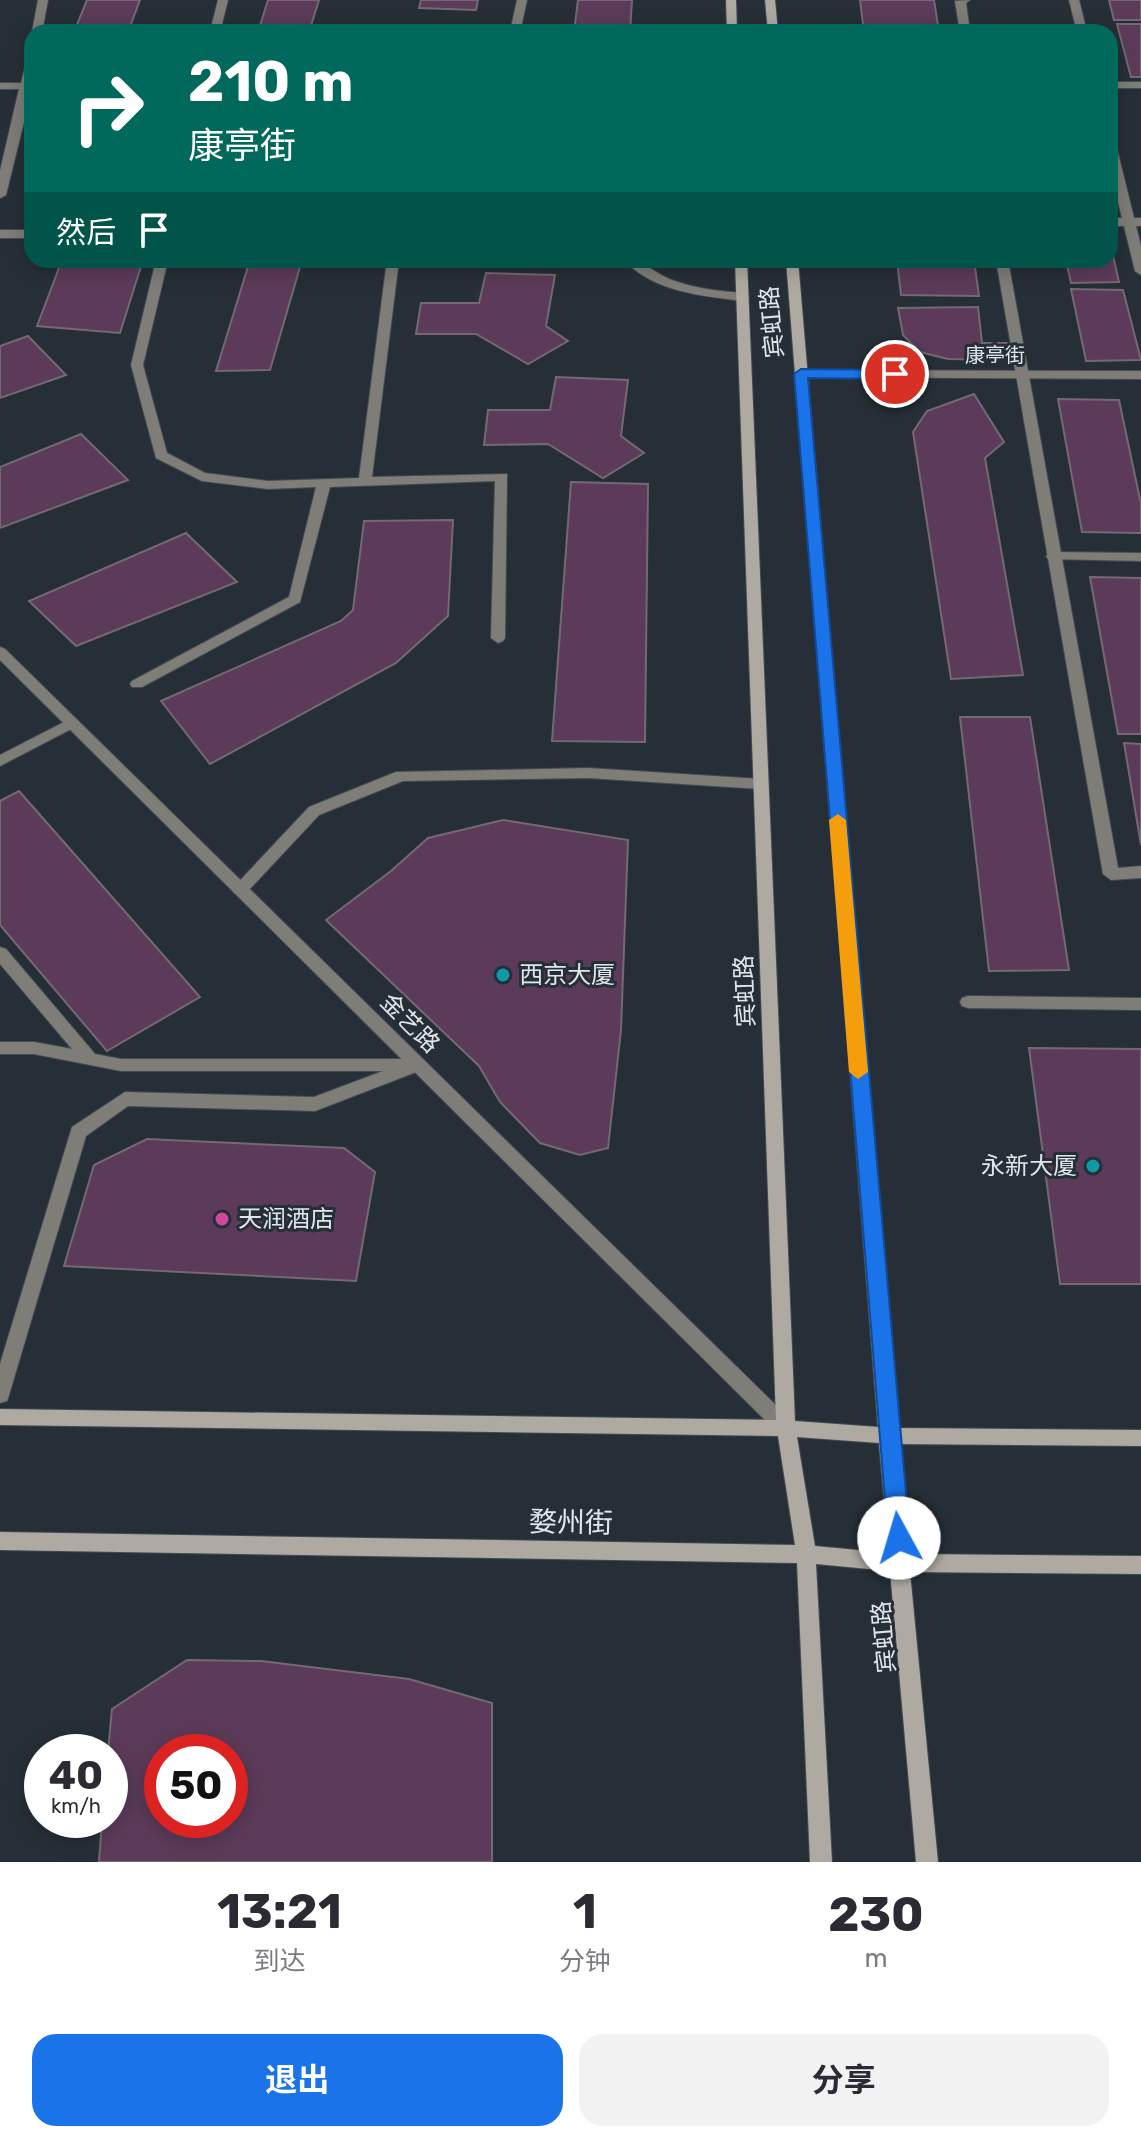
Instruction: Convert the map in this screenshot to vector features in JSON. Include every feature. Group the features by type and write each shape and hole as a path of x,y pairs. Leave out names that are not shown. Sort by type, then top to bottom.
{"main road":[{"path":"731,0 732,24"},
{"path":"770,0 772,24"},
{"name":"宾虹路","path":"741,268 786,1428 806,1554 821,1862"},
{"name":"宾虹路","path":"793,268 888,1436 927,1862"},
{"path":"0,1417 786,1428 888,1436 1141,1438"},
{"name":"婺州街","path":"0,1541 806,1554 902,1563 1141,1565"}],"street":[{"path":"38,24 43,0"},
{"path":"217,24 223,0"},
{"path":"517,24 522,0"},
{"path":"964,24 960,1 965,0"},
{"path":"1074,0 1080,24"},
{"path":"1118,85 1141,85"},
{"path":"0,86 24,86"},
{"path":"0,195 24,103"},
{"path":"1118,170 1135,222 1141,271"},
{"path":"0,234 24,234"},
{"path":"160,268 137,365 161,455 202,477 268,485 502,477 498,638"},
{"path":"365,481 392,268"},
{"path":"639,268 648,276 690,290 743,297"},
{"path":"1003,268 1111,874 1141,872"},
{"name":"康亭街","path":"801,374 1141,375"},
{"path":"137,684 295,599 324,483"},
{"path":"1053,556 1141,557"},
{"name":"金艺路","path":"0,652 786,1428"},
{"path":"0,761 72,723"},
{"path":"240,889 314,811 401,776 588,773 761,784"},
{"path":"0,953 90,1059"},
{"path":"968,1002 1141,1004"},
{"path":"0,1048 34,1048 121,1065 418,1065"},
{"path":"0,1395 78,1132 125,1099 315,1104 418,1065"}],"building":[{"path":"87,0 140,0 131,24 77,24"},
{"path":"268,0 319,0 312,24 260,24"},
{"path":"421,0 478,0 476,10 419,8"},
{"path":"578,0 632,0 630,24 575,24"},
{"path":"860,0 934,0 938,24 863,24"},
{"path":"1109,0 1141,0 1141,20 1114,20"},
{"path":"1118,24 1141,24 1141,77 1131,77"},
{"path":"59,268 140,268 120,333 37,326"},
{"path":"248,268 300,268 270,370 216,371"},
{"path":"898,268 975,268 979,296 901,295"},
{"path":"1068,268 1116,268 1119,282 1071,283"},
{"path":"486,273 555,275 546,326 568,341 528,364 476,334 416,334 421,303 479,303"},
{"path":"1071,289 1123,290 1141,360 1086,361"},
{"path":"978,307 982,343 1008,343 1010,360 948,359 920,352 903,335 898,308"},
{"path":"28,336 66,375 0,398 0,346"},
{"path":"556,377 628,380 621,436 644,453 603,478 548,444 484,445 488,410 550,410"},
{"path":"974,394 1004,442 985,458 1023,675 951,679 913,432 927,411"},
{"path":"1058,399 1119,400 1141,504 1141,533 1082,532"},
{"path":"81,434 128,480 0,528 0,467"},
{"path":"571,482 648,484 645,742 552,741"},
{"path":"453,520 448,616 396,663 210,764 161,701 341,621 353,610 364,521"},
{"path":"186,533 237,582 76,646 29,601"},
{"path":"1090,577 1141,578 1141,734 1118,734"},
{"path":"960,717 1030,717 1069,970 989,971"},
{"path":"1124,743 1141,744 1141,845"},
{"path":"19,791 200,997 107,1051 0,925 0,801"},
{"name":"西京大厦","path":"503,820 628,840 621,1030 608,1148 580,1155 540,1143 500,1102 479,1066 326,920 391,871 428,838"},
{"name":"永新大厦","path":"1029,1048 1141,1049 1141,1284 1060,1284"},
{"name":"天润酒店","path":"147,1139 344,1148 375,1172 356,1281 64,1266 94,1165"},
{"path":"187,1660 261,1661 409,1679 492,1703 492,1862 99,1862 101,1838 128,1838 128,1734 110,1734 112,1709"}],"slow traffic":[{"path":"838,820 858,1072"}],"place":[{"name":"西京大厦","path":"503,975"},
{"name":"永新大厦","path":"1093,1166"},
{"name":"天润酒店","path":"222,1219"}],"route":[{"path":"895,374 801,374 888,1436 899,1538"}]}
